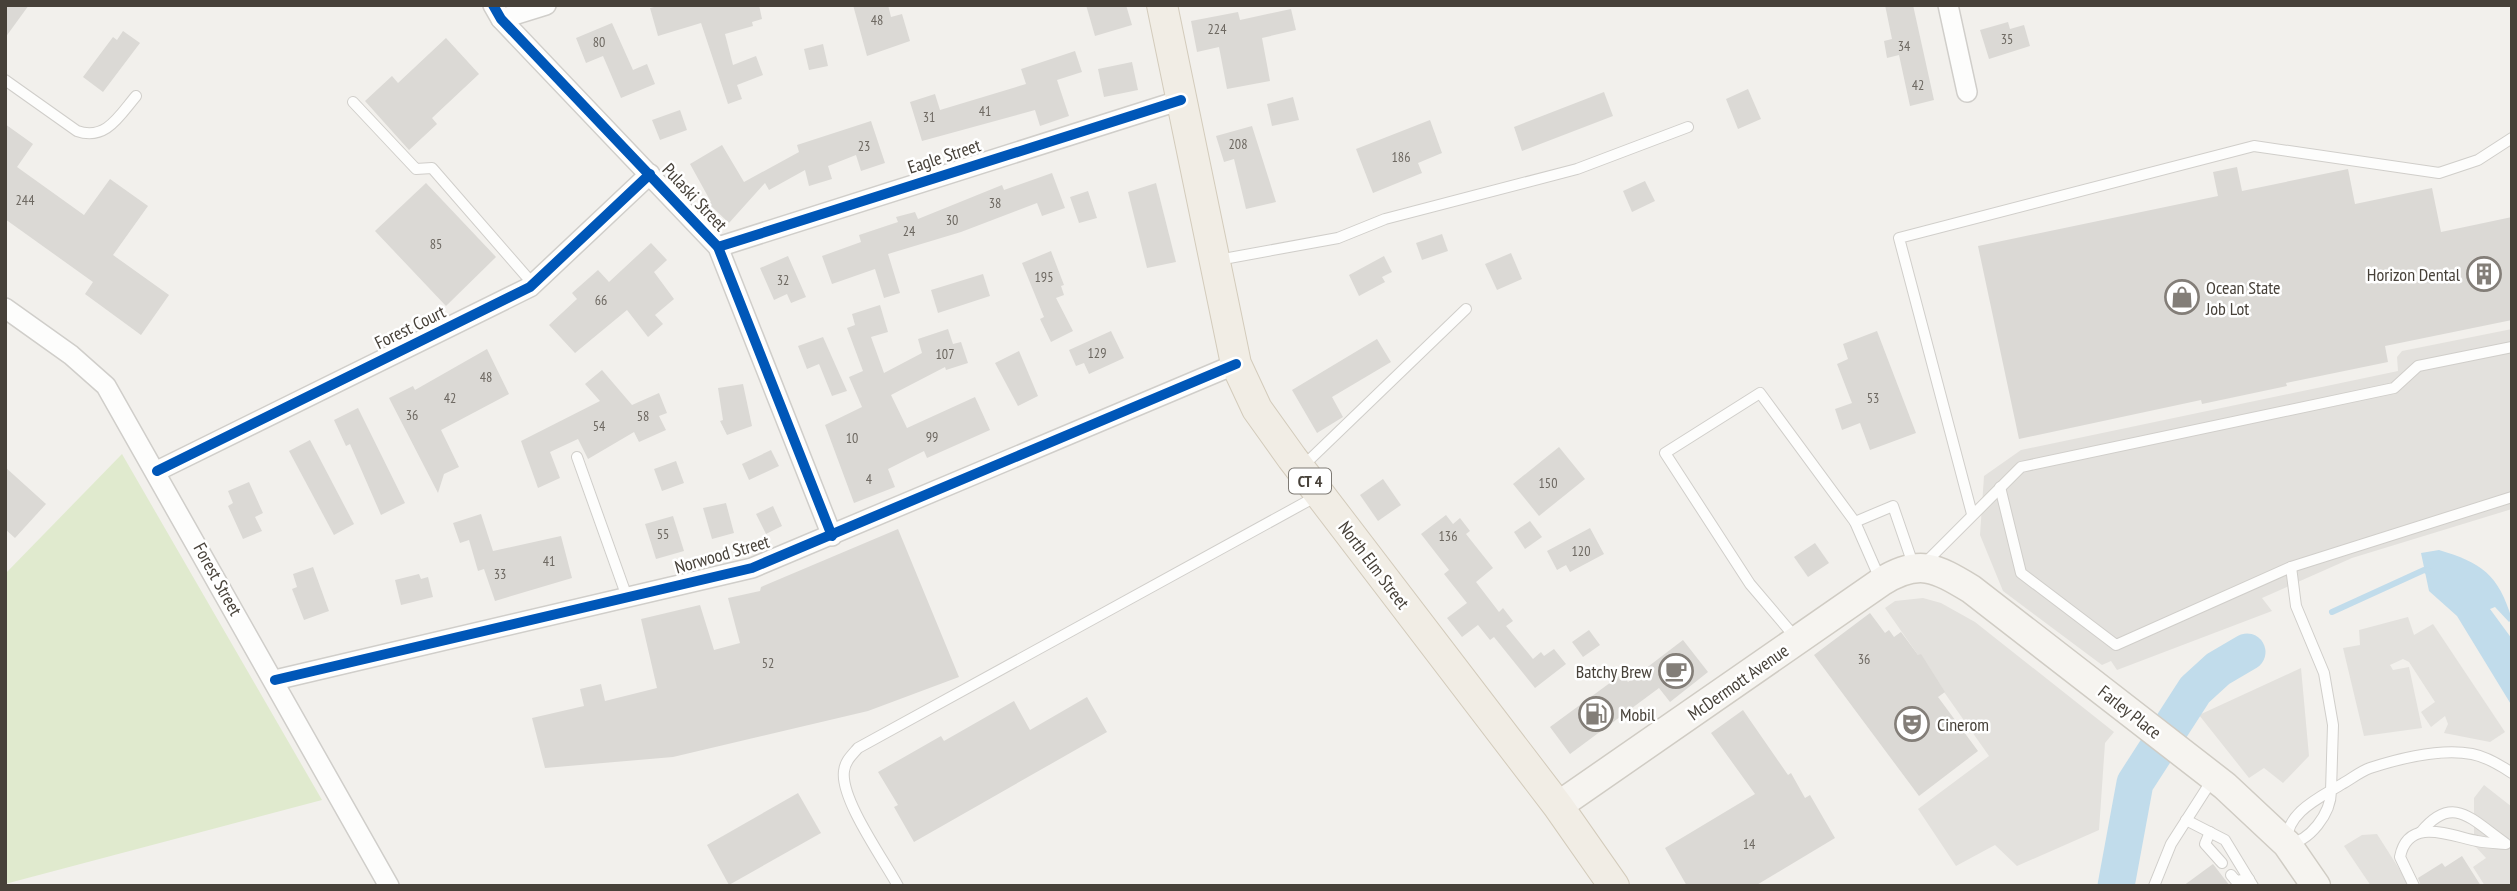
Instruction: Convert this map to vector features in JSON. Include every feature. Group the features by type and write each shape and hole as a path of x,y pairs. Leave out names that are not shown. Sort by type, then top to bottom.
{"main road":[{"name":"North Elm Street","path":"1162,5 1236,364 1257,409 1558,806 1614,886"},
{"name":"McDermott Avenue","path":"1558,806 1881,582 1918,567"},
{"name":"Farley Place","path":"1918,567 1948,575 1971,589 2214,777 2287,844 2316,886"}],"street":[{"path":"497,12 545,5"},
{"path":"1948,5 1967,92"},
{"name":"Pulaski Street","path":"497,12 718,247 832,536"},
{"name":"Eagle Street","path":"718,247 1181,100"},
{"name":"Forest Court","path":"157,471 492,307 533,284 650,174"},
{"name":"Forest Street","path":"5,307 71,355 106,386 157,471 389,886"},
{"name":"Norwood Street","path":"275,680 752,568 1236,364"}],"lane":[{"path":"5,80 76,131 88,135 107,130 136,96"},
{"path":"353,102 416,169 432,168 533,284"},
{"path":"1214,261 1338,238 1385,219 1577,169 1688,127"},
{"path":"1972,514 1899,238 2254,146 2439,173 2478,160 2512,138"},
{"path":"1300,469 1465,309"},
{"path":"1855,522 1893,506 1918,567 2021,467 2394,388 2418,366 2512,347"},
{"path":"1797,640 1750,584 1665,453 1760,393 1855,522 1881,582"},
{"path":"577,457 627,597"},
{"path":"2000,487 2021,573 2116,645 2291,567 2512,498"},
{"path":"898,886 849,799 843,774 847,761 858,748 1321,495"},
{"path":"2291,567 2296,606 2324,673 2333,725 2331,791 2328,811 2303,839 2287,844 2289,827 2314,799 2331,791 2368,769 2435,753 2472,754 2497,763 2512,773"},
{"path":"2154,886 2171,844 2214,777"},
{"path":"2414,886 2403,868 2400,857 2402,848 2438,813 2446,810 2466,817 2506,844 2478,842 2440,831 2421,832"},
{"path":"2186,820 2225,840 2251,882"},
{"path":"2210,832 2205,844 2222,863"},
{"path":"2231,875 2236,881 2251,882"}],"green space":[{"path":"122,454 322,800 5,884 5,574"}],"shaded area":[{"path":"2512,329 2512,509 2352,558 2262,598 2272,611 2117,670 2111,661 2102,665 2003,591 1980,535 1984,476 2021,450 2398,371 2397,357 2402,351"},
{"path":"1923,598 1941,603 1975,622 2114,732 2105,743 2099,830 2017,866 1995,845 1956,866 1918,809 1989,756 1885,608 1895,601"},
{"path":"2408,617 2414,635 2433,624 2505,732 2490,742 2444,733 2448,724 2445,716 2431,727 2421,712 2435,702 2409,662 2403,659 2390,665 2393,670 2409,667 2422,728 2364,736 2343,648 2360,645 2359,630"},
{"path":"2301,668 2309,756 2283,783 2264,768 2249,778 2199,715"},
{"path":"2484,785 2512,807 2512,886 2485,886 2473,867 2486,858 2474,845 2474,798"},
{"path":"2377,834 2410,886 2371,886 2344,846 2362,835"}],"water":[{"path":"2439,550 2477,566 2486,572 2501,591 2512,619 2509,622 2495,607 2490,609 2512,639 2512,706 2457,616 2429,591 2421,553"}],"building":[{"path":"5,5 29,5 5,38"},
{"path":"662,5 759,5 762,19 752,22 753,26 725,34 733,65 756,56 763,75 737,85 742,99 728,104 701,23 658,36 650,8"},
{"path":"853,5 888,5 891,17 902,14 910,41 867,56"},
{"path":"1086,5 1126,5 1132,25 1095,36"},
{"path":"1885,5 1913,5 1934,100 1910,106 1899,55 1887,58 1884,41 1892,39"},
{"path":"1291,9 1296,30 1262,38 1270,81 1227,89 1219,47 1197,52 1191,21 1238,12 1240,20"},
{"path":"2008,22 2010,29 2024,25 2030,46 1989,59 1980,30"},
{"path":"612,23 633,70 647,64 655,84 621,98 603,56 586,63 576,38"},
{"path":"123,31 140,43 103,92 83,77 113,37 117,40"},
{"path":"446,38 479,74 432,118 437,124 409,150 365,101 392,76 398,83"},
{"path":"823,44 828,66 809,70 804,49"},
{"path":"1075,51 1082,72 1057,80 1069,116 1040,126 1035,110 922,141 910,102 935,94 940,110 1026,84 1021,69"},
{"path":"1132,62 1138,90 1104,97 1098,69"},
{"path":"1748,89 1761,119 1738,129 1726,99"},
{"path":"1604,92 1613,116 1522,151 1514,127"},
{"path":"1293,97 1299,120 1272,126 1267,104"},
{"path":"680,110 687,130 660,140 652,120"},
{"path":"1430,120 1442,153 1418,163 1422,173 1373,193 1356,149"},
{"path":"871,121 885,163 861,171 856,155 828,166 832,179 809,186 805,170 769,190 765,183 729,223 709,204 711,202 690,164 722,145 744,182 799,152 797,145"},
{"path":"5,124 33,144 17,167 84,215 110,179 148,206 113,255 169,295 141,335 85,294 93,282 5,219"},
{"path":"1252,126 1276,202 1246,209 1234,159 1224,162 1216,136"},
{"name":"Ocean State Job Lot","path":"2237,167 2242,191 2348,169 2355,204 2432,188 2441,232 2512,217 2512,320 2385,346 2388,362 2202,404 2201,400 2019,439 1978,246 2218,196 2213,172"},
{"path":"1052,173 1065,208 1042,216 1037,203 961,232 888,254 900,293 884,298 875,269 832,284 822,256 861,242 859,235 898,222 896,217 915,212 918,219 1002,185 1004,190"},
{"path":"1645,181 1655,201 1632,212 1623,191"},
{"path":"426,183 496,257 446,306 375,231"},
{"path":"1156,183 1176,262 1147,268 1128,192"},
{"path":"1088,191 1097,218 1079,223 1070,197"},
{"path":"1442,234 1448,251 1422,260 1416,243"},
{"path":"651,243 667,260 654,272 674,299 655,315 663,324 648,337 627,310 575,353 549,325 577,299 572,293 598,270 609,282"},
{"path":"1051,251 1064,285 1061,286 1064,295 1056,298 1073,331 1051,342 1040,319 1044,317 1022,263"},
{"path":"1511,253 1522,279 1497,290 1485,264"},
{"path":"788,256 806,297 791,303 787,294 774,300 760,268"},
{"path":"1384,256 1392,272 1382,277 1385,282 1359,296 1349,275"},
{"path":"983,274 990,296 938,313 931,290"},
{"path":"880,305 888,332 871,337 884,373 922,353 918,339 948,329 953,344 961,342 968,363 946,370 945,367 891,395 907,428 975,397 990,430 927,458 924,451 888,469 895,487 854,503 825,425 862,407 849,377 863,371 847,328 855,325 852,314"},
{"path":"1111,331 1124,358 1089,374 1084,363 1076,366 1069,350"},
{"path":"1877,331 1916,433 1870,450 1860,423 1842,430 1835,409 1852,403 1837,364 1848,359 1843,344"},
{"path":"823,337 847,391 832,396 819,364 807,369 798,346"},
{"path":"1377,339 1391,362 1332,397 1343,417 1317,433 1292,390"},
{"path":"487,349 509,394 441,430 459,467 444,474 438,493 389,398 413,386 415,390"},
{"path":"1019,351 1038,396 1018,406 995,363"},
{"path":"602,370 632,405 659,393 667,413 659,416 666,430 639,442 634,432 588,459 578,439 550,452 560,478 538,488 521,441 600,401 585,384"},
{"path":"743,384 752,426 727,435 720,421 723,420 718,388"},
{"path":"358,408 405,503 381,515 350,444 346,446 334,420"},
{"path":"310,440 354,524 334,535 289,451"},
{"path":"1559,447 1585,479 1539,516 1513,484"},
{"path":"771,450 779,466 749,480 742,464"},
{"path":"676,461 684,483 662,491 654,469"},
{"path":"5,467 46,504 15,538 5,529"},
{"path":"1383,479 1401,505 1378,521 1360,495"},
{"path":"249,482 263,513 255,517 262,531 243,539 228,506 233,503 228,491"},
{"path":"726,503 734,533 712,539 703,508"},
{"path":"773,506 782,526 766,534 756,514"},
{"path":"481,514 493,551 561,536 572,578 495,601 484,569 478,571 469,540 460,543 453,523"},
{"path":"1446,515 1453,524 1460,518 1470,531 1466,534 1493,568 1476,582 1499,612 1503,608 1513,621 1506,626 1533,659 1541,652 1544,656 1554,649 1566,664 1535,688 1494,637 1490,640 1478,625 1462,637 1447,618 1467,603 1444,574 1449,570 1421,534"},
{"path":"673,516 684,551 656,559 645,524"},
{"path":"1530,521 1542,537 1525,549 1514,532"},
{"path":"1590,528 1604,554 1570,572 1566,565 1557,570 1547,551"},
{"path":"898,529 959,677 868,711 673,757 545,768 532,718 584,706 580,689 601,684 605,701 657,688 641,619 700,605 714,650 740,643 728,598 760,591 761,587"},
{"path":"1815,543 1829,563 1808,577 1794,557"},
{"path":"313,567 329,611 304,620 292,589 297,587 293,574"},
{"path":"419,574 421,579 428,577 433,597 401,605 395,580"},
{"name":"Cinerom","path":"1870,613 1885,633 1889,630 1894,637 1901,632 1918,655 1921,654 1945,692 1938,697 1978,751 1919,796 1814,655"},
{"path":"1589,630 1600,645 1583,657 1572,642"},
{"path":"1683,640 1708,672 1670,702 1659,688 1570,754 1550,727 1622,674 1628,682"},
{"path":"1087,697 1107,732 914,842 894,807 898,805 878,772 941,736 944,741 1014,701 1030,730"},
{"path":"1743,710 1788,775 1791,773 1805,798 1810,795 1835,838 1755,886 1687,886 1665,848 1755,794 1711,733"},
{"path":"798,793 821,833 729,885 707,845"},
{"path":"2462,856 2481,886 2421,886 2418,878 2442,863 2445,867"},
{"path":"2213,864 2230,886 2183,886"}],"waterway":[{"path":"2332,612 2424,570 2432,572"},
{"path":"2116,886 2135,783 2195,690 2218,669 2247,652"}],"cycle path":[{"path":"493,5 501,19 718,247 832,536"},
{"path":"718,247 1181,100"},
{"path":"157,471 530,287 650,174"},
{"path":"275,680 752,568 1236,364"}],"place":[{"name":"Horizon Dental","path":"2484,274"},
{"name":"Ocean State Job Lot","path":"2182,297"},
{"name":"Batchy Brew","path":"1676,671"},
{"name":"Mobil","path":"1596,714"},
{"name":"Cinerom","path":"1912,724"}]}
